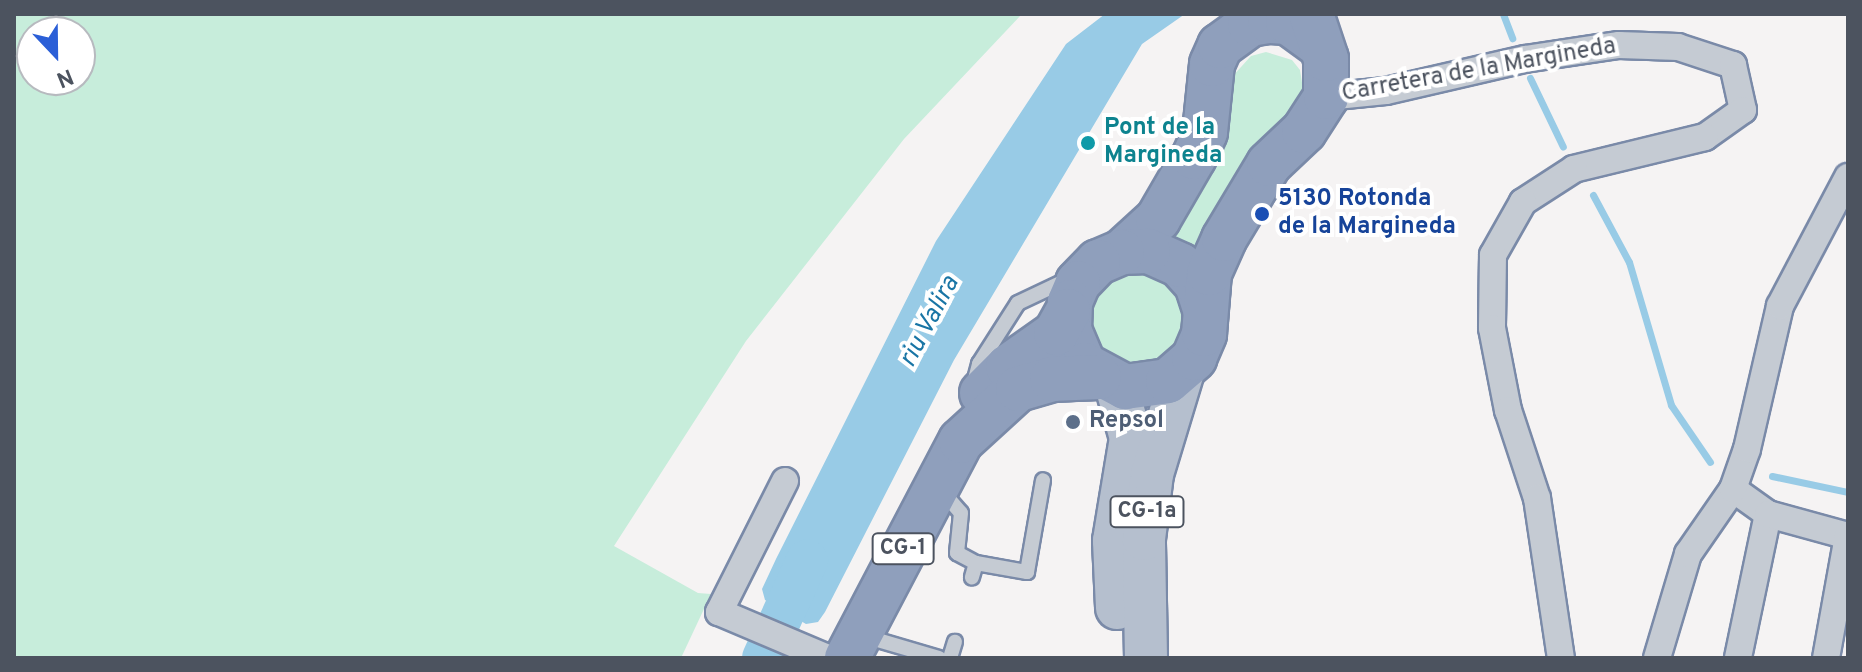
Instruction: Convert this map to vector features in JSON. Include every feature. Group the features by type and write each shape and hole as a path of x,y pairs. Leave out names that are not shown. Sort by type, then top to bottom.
{"highway":[{"name":"CG-1","path":"837,650 935,486 968,421 1008,367 1056,333 1076,293 1158,219 1205,132 1212,64 1220,46 1259,18 1322,23 1326,97"},
{"path":"1183,371 1202,342 1209,273 1252,189 1269,164 1317,116 1326,97"},
{"path":"1122,252 1148,251 1173,260 1192,277 1205,309"},
{"path":"1076,293 1074,349 1107,381"},
{"name":"CG-1","path":"968,421 1018,389 1052,379 1152,387 1183,371"}],"main road":[{"name":"CG-1a","path":"1146,658 1144,539 1152,474 1183,371"},
{"name":"CG-1a","path":"1107,381 1131,438 1114,541 1119,658"}],"street":[{"name":"Carretera de la Margineda","path":"1326,97 1386,91 1525,59 1619,45 1678,47 1733,65 1743,110 1705,137 1574,169 1523,202 1493,255 1492,328 1508,410 1537,498 1561,658"},
{"path":"1657,658 1688,554 1733,489 1780,306 1848,177"},
{"path":"785,481 719,612 837,650"},
{"path":"1733,489 1768,514 1848,536 1826,658"},
{"path":"1738,658 1768,514"}],"lane":[{"path":"935,486 961,513 957,553 974,570 1027,572 1043,480"},
{"path":"950,658 955,642"},
{"path":"837,650 939,658"}],"green space":[{"path":"14,14 1022,14 904,139 746,341 614,546 698,593 711,594 681,658 14,658"},
{"path":"1266,52 1292,60 1300,70 1305,101 1244,165 1193,257 1168,245 1219,153 1228,130 1231,78 1251,56"},
{"path":"1137,271 1155,274 1170,285 1181,300 1184,318 1181,336 1170,351 1155,362 1137,365 1119,362 1104,351 1093,336 1090,318 1093,300 1104,285 1119,274"}],"water":[{"path":"1105,14 1185,14 1142,44 954,360 825,612 818,622 806,624 765,600 762,589 776,559 936,241 1066,44"}],"waterway":[{"path":"1503,14 1512,38"},
{"path":"1530,78 1563,147"},
{"path":"1593,195 1629,262 1671,405 1710,462"},
{"path":"1772,476 1848,492"},
{"name":"riu Valira","path":"763,658 807,561"}],"place":[{"name":"Pont de la Margineda","path":"1088,143"},
{"name":"5130 Rotonda de la Margineda","path":"1262,214"},
{"name":"Repsol","path":"1073,422"}]}
